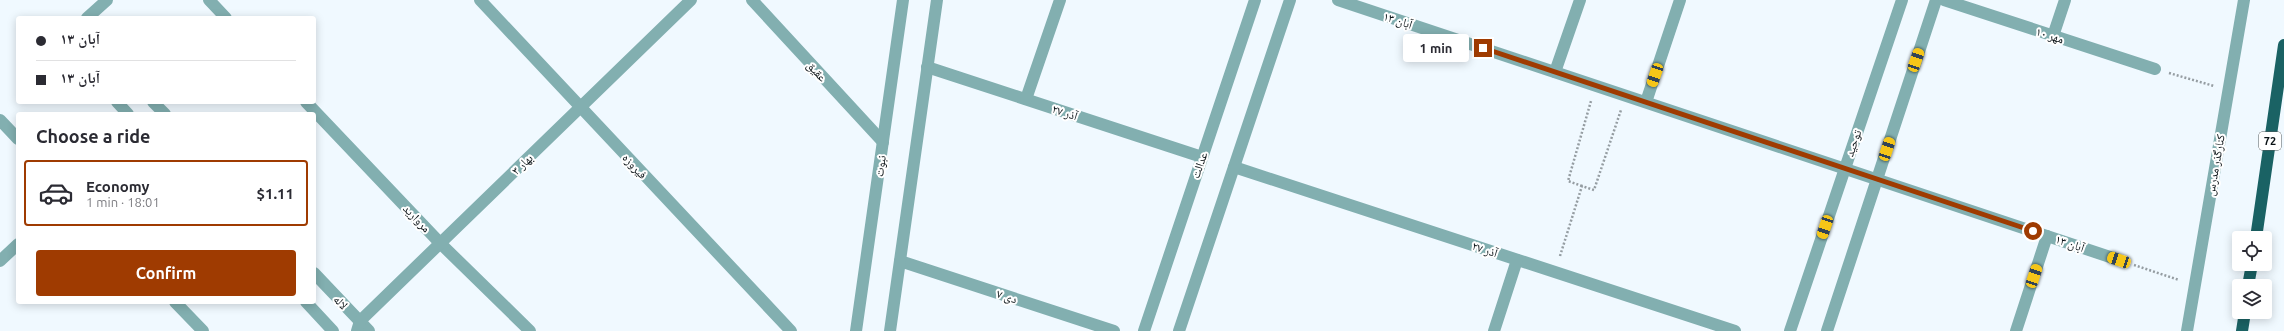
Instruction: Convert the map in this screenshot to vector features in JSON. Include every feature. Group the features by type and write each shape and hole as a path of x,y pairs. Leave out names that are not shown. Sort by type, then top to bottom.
{"highway":[{"name":"72","path":"2257,231 2284,45"},
{"path":"2242,331 2244,319"}],"street":[{"path":"89,16 107,0"},
{"path":"209,0 224,16"},
{"name":"فیروزه","path":"480,0 791,331"},
{"name":"بهار ۳","path":"358,326 440,243 691,0"},
{"name":"عقیق","path":"752,0 883,142"},
{"name":"نبوت","path":"856,331 903,0"},
{"path":"890,331 937,0"},
{"path":"1026,99 1060,0"},
{"name":"عدالت","path":"1144,331 1255,0"},
{"path":"1178,331 1290,0"},
{"name":"۱۳ آبان","path":"1338,0 2119,260"},
{"path":"1555,72 1580,0"},
{"path":"1646,102 1680,0"},
{"name":"توحید","path":"1790,331 1902,0"},
{"path":"1827,331 1936,0"},
{"name":"۱۰ مهر","path":"1944,0 2155,69"},
{"path":"2053,36 2065,0"},
{"name":"کنارگذر مدرس","path":"2187,331 2244,0"},
{"name":"۲۷ آذر","path":"928,67 1202,157"},
{"path":"119,104 126,112"},
{"path":"155,104 163,112"},
{"name":"مروارید","path":"308,104 316,112"},
{"name":"مروارید","path":"316,113 440,243 530,331"},
{"path":"0,120 16,136"},
{"name":"۲۷ آذر","path":"1234,167 1735,331"},
{"path":"2016,331 2048,236"},
{"path":"0,261 16,246"},
{"path":"1494,331 1517,260"},
{"name":"۷ دی","path":"900,261 1114,331"},
{"name":"لاله","path":"316,275 358,326 369,331"},
{"path":"177,304 203,331"},
{"path":"308,304 333,331"}],"path":[{"path":"2155,69 2228,90"},
{"path":"1595,86 1568,181 1594,190 1625,95"},
{"path":"1555,272 1582,186"},
{"path":"2119,260 2194,286"}],"route":[{"path":"1483,48 2033,231"}]}
